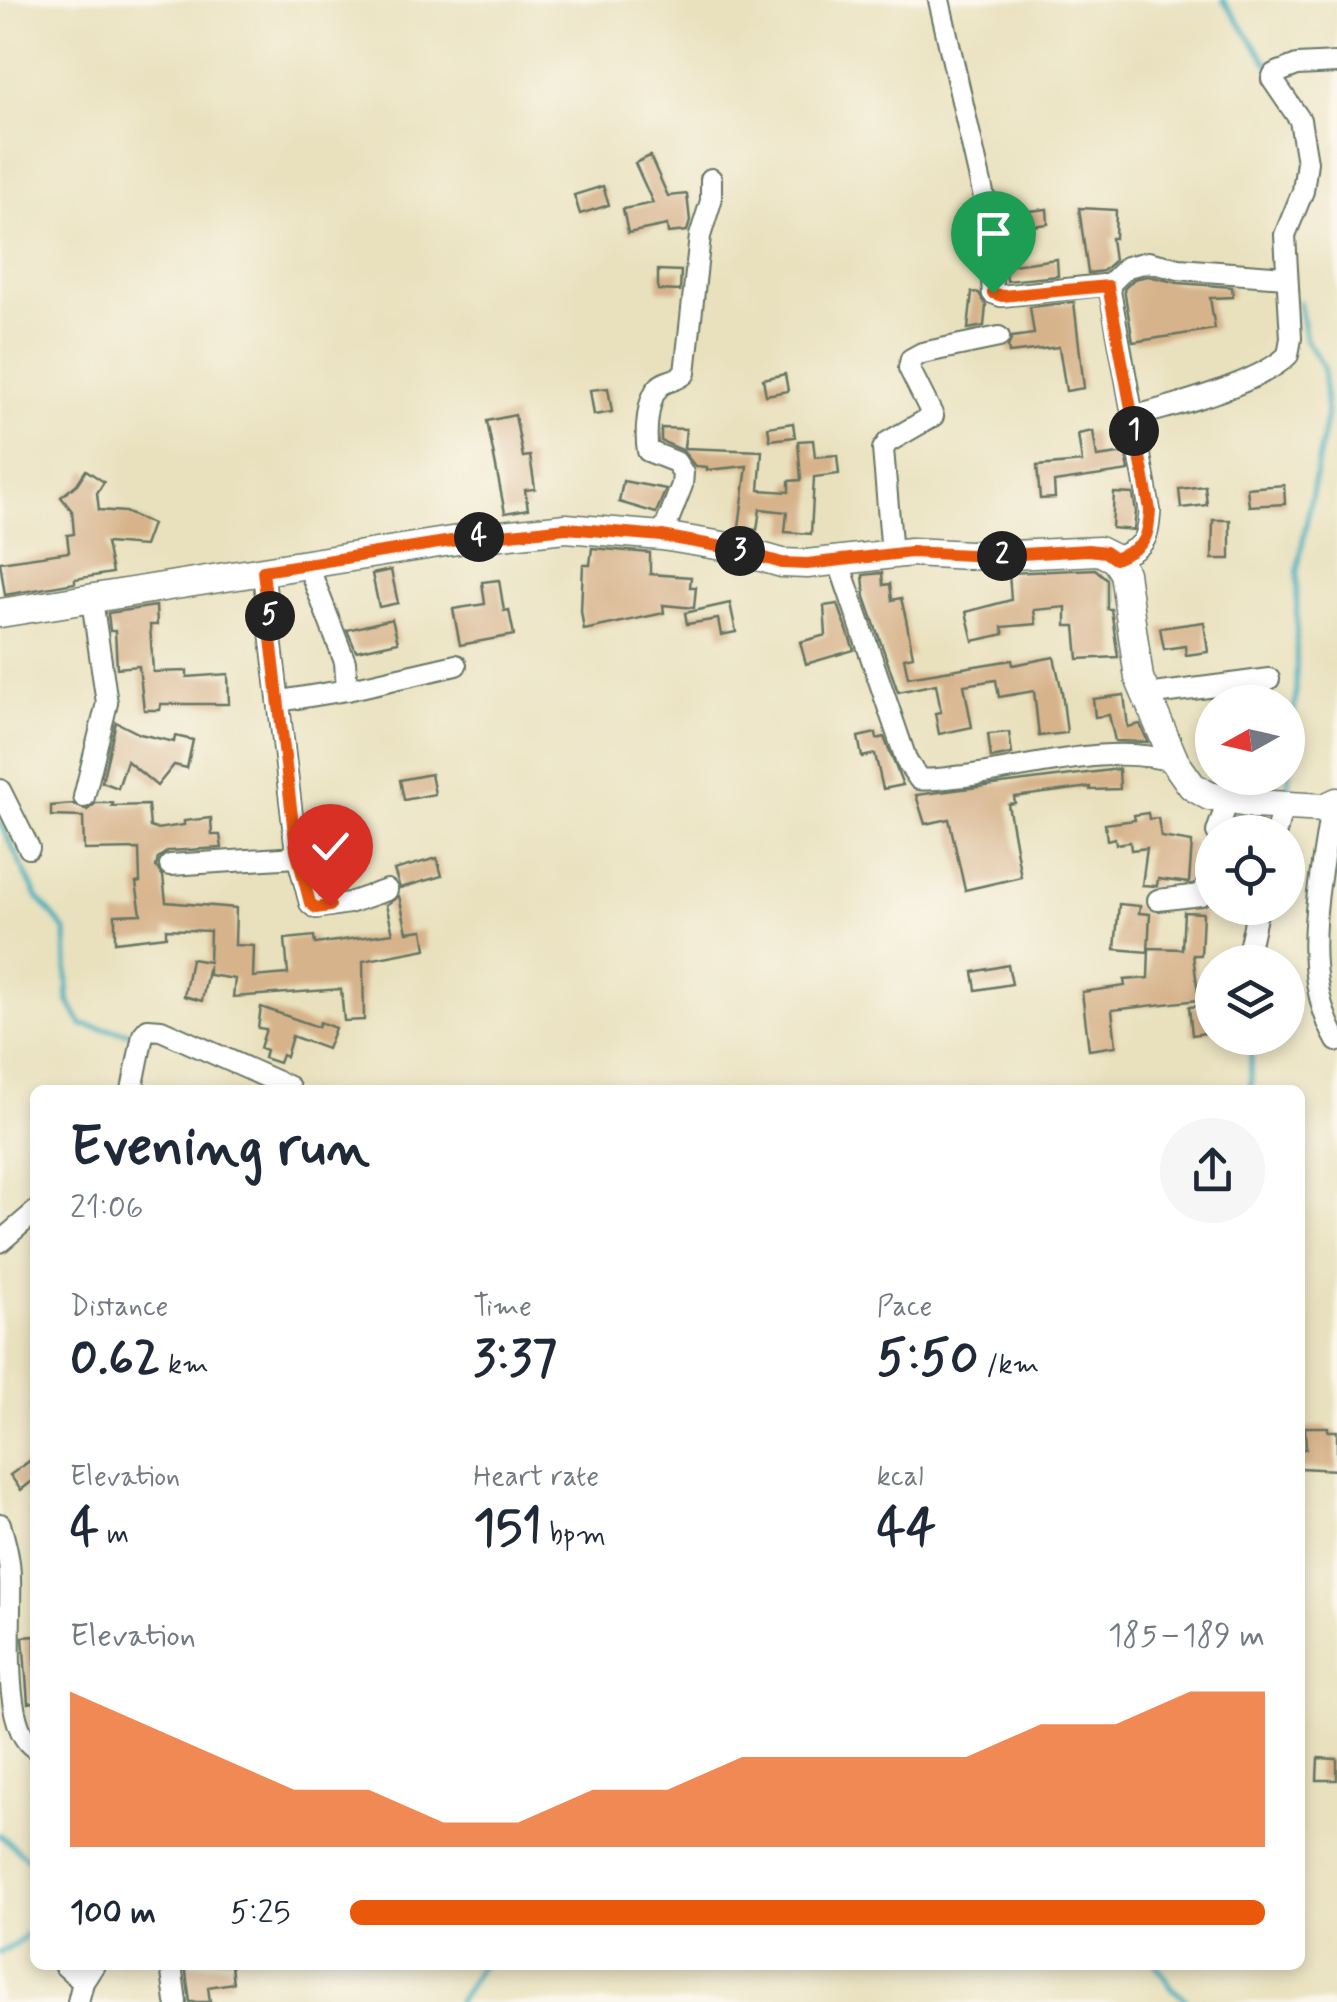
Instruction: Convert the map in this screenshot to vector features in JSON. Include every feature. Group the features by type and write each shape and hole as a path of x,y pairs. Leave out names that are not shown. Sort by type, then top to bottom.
{"street":[{"path":"939,0 986,206 993,293 1002,296 1108,286 1127,267 1148,262 1285,278"},
{"path":"1132,417 1186,403 1262,372 1283,360 1290,349 1284,235 1304,191 1306,148 1300,120 1272,79 1274,74 1297,65 1337,63"},
{"path":"662,536 683,472 676,462 648,451 646,434 656,390 685,373 700,236 712,195 711,179"},
{"path":"1108,286 1150,510 1149,529 1139,548 1115,559"},
{"path":"892,554 883,449 888,442 933,416 909,368 912,360 922,354 1000,337"},
{"path":"0,613 306,562 566,528 662,536 734,549 769,561 807,564 892,554 1009,556 1105,552 1115,559 1127,582 1137,669 1175,762 1198,790 1269,815"},
{"path":"838,560 907,762 918,780 1108,756 1156,756 1175,762"},
{"path":"306,562 345,662 348,690"},
{"path":"263,571 298,857 310,903 316,908 349,903 387,890"},
{"path":"84,796 107,704 92,600"},
{"path":"280,701 456,665"},
{"path":"1147,696 1269,679"},
{"path":"0,790 30,848"},
{"path":"1222,815 1228,800"},
{"path":"1294,815 1334,804 1317,916 1314,966 1320,1002 1337,1041"},
{"path":"170,865 298,857"},
{"path":"1158,900 1195,896"},
{"path":"133,1085 143,1035 148,1028 161,1030 285,1085"},
{"path":"0,1242 30,1216"},
{"path":"0,1524 14,1708 19,1734 30,1744"},
{"path":"172,1970 176,2002"}],"building":[{"path":"650,156 668,196 687,194 687,231 668,233 667,225 628,233 623,209 653,203 635,163"},
{"path":"603,186 609,205 580,214 574,195"},
{"path":"1079,208 1116,210 1115,238 1111,238 1114,261 1103,271 1088,273"},
{"path":"1047,209 1048,224 1023,227 1021,212"},
{"path":"1057,259 1058,276 1007,281 1005,266"},
{"path":"658,270 681,271 680,291 658,290"},
{"path":"1148,276 1178,283 1232,287 1233,297 1210,298 1215,329 1133,342 1124,289 1134,279"},
{"path":"972,292 979,293 986,305 984,326 968,329"},
{"path":"1074,302 1084,388 1066,391 1059,347 1009,353 1008,347 1012,337 1034,334 1030,307"},
{"path":"785,374 788,391 766,395 763,379"},
{"path":"608,388 612,412 594,415 590,390"},
{"path":"515,415 523,457 530,456 535,489 525,490 528,509 505,513 487,421"},
{"path":"793,423 795,437 770,440 768,427"},
{"path":"661,428 686,429 684,448 762,451 759,490 789,492 789,481 801,480 798,441 813,440 815,457 837,455 839,474 814,477 811,534 785,532 787,512 760,509 757,530 739,527 747,466 707,470 695,466 682,450 661,441"},
{"path":"1093,431 1097,457 1126,453 1129,471 1054,482 1055,498 1040,499 1037,466 1082,462 1078,434"},
{"path":"86,470 104,482 97,493 99,510 125,512 152,524 144,546 106,543 112,573 5,595 0,562 69,552 67,535 74,534 72,511 61,497"},
{"path":"623,481 666,489 656,513 619,502"},
{"path":"1284,485 1285,504 1249,506 1247,488"},
{"path":"1205,486 1207,505 1181,508 1179,489"},
{"path":"1114,493 1133,494 1134,530 1112,528"},
{"path":"1213,520 1230,520 1230,559 1212,559"},
{"path":"592,548 650,553 650,574 691,577 690,587 696,587 694,608 663,605 664,613 584,630 583,565 590,565"},
{"path":"1095,569 1107,579 1107,609 1111,609 1118,657 1078,659 1075,626 1066,626 1066,607 1034,610 1036,624 1002,627 1004,634 973,641 966,612 1011,600 1009,573"},
{"path":"391,570 398,603 379,607 372,574"},
{"path":"882,573 883,585 890,584 892,600 901,598 913,656 904,658 908,677 1054,657 1067,733 1039,736 1034,691 999,697 996,680 964,685 972,727 939,734 935,713 941,712 936,684 898,692 865,597 863,575"},
{"path":"499,580 504,611 509,610 514,635 460,645 453,609 485,604 482,582"},
{"path":"730,603 736,632 721,635 718,619 687,624 685,613"},
{"path":"838,604 854,650 806,664 800,642 826,635 824,606"},
{"path":"156,606 157,625 150,625 153,672 187,671 187,677 228,674 229,704 161,704 160,710 144,710 139,666 117,668 115,631 110,631 108,613"},
{"path":"392,619 398,642 356,651 347,630"},
{"path":"1204,622 1208,652 1186,655 1185,646 1164,649 1160,628"},
{"path":"1124,695 1128,727 1140,724 1148,742 1115,741 1109,715 1095,717 1093,699"},
{"path":"116,722 140,734 174,742 175,736 193,740 187,768 174,765 157,786 127,761 118,788 102,782"},
{"path":"1009,732 1012,754 991,758 988,734"},
{"path":"876,733 877,739 884,737 903,785 883,789 875,754 862,757 858,737"},
{"path":"1119,769 1120,789 1090,787 1014,797 1015,803 1008,804 1021,877 965,890 949,819 925,824 916,795"},
{"path":"431,774 435,794 404,800 400,780"},
{"path":"96,803 148,805 150,827 156,829 211,818 212,835 220,835 222,848 168,851 158,858 156,867 163,876 166,902 236,908 235,945 254,946 253,977 288,974 285,939 314,936 315,944 393,933 386,905 399,896 407,932 423,930 426,949 363,961 364,1020 344,1021 341,989 233,997 235,979 209,975 209,965 202,1001 184,996 191,959 209,962 210,931 166,929 166,936 115,942 115,915 141,914 136,883 140,882 139,849 84,850 83,817 51,816 51,806 73,804 87,810"},
{"path":"1148,813 1149,819 1158,818 1161,837 1192,842 1189,883 1158,879 1157,886 1142,885 1147,848 1131,850 1130,842 1116,844 1115,838 1107,840 1105,824 1135,820 1134,815"},
{"path":"437,858 442,876 400,888 394,870"},
{"path":"1119,904 1140,906 1139,913 1150,914 1148,952 1115,949"},
{"path":"1184,912 1195,913 1195,925 1202,925 1201,945 1195,945 1193,955 1195,1000 1112,1010 1116,1046 1089,1050 1082,992 1125,986 1124,980 1148,978 1149,948 1182,949"},
{"path":"1008,965 1012,984 976,990 973,972"},
{"path":"1195,1006 1195,1035 1192,1035 1189,1007"},
{"path":"261,1007 318,1027 320,1022 335,1028 327,1049 292,1036 286,1057 282,1055 279,1063 264,1058 266,1050 260,1048 266,1029 258,1028"},
{"path":"1305,1427 1337,1431 1337,1470 1305,1468"},
{"path":"30,1461 30,1483 21,1490 10,1475"},
{"path":"30,1636 28,1703 23,1637"},
{"path":"1318,1758 1337,1759 1337,1780 1317,1780"},
{"path":"186,1970 232,1970 233,1983 208,1987 210,2002 190,2002"}],"waterway":[{"path":"1223,0 1273,71"},
{"path":"1287,796 1296,690 1297,572 1327,414 1323,366 1306,340 1299,302"},
{"path":"0,822 37,897 66,931 68,1000 82,1025 137,1034"},
{"path":"1260,945 1264,925"},
{"path":"1251,1055 1251,1085"},
{"path":"0,1835 30,1861"},
{"path":"0,1953 30,1931"},
{"path":"458,2002 478,1970"},
{"path":"1159,1970 1188,2002"}],"route":[{"path":"330,906 316,908 310,903 298,857 263,571 464,539 566,528 662,536 734,549 769,561 807,564 911,552 990,556 1088,550 1105,552 1115,559 1139,548 1149,529 1150,510 1108,286 1002,296 993,293"}]}
